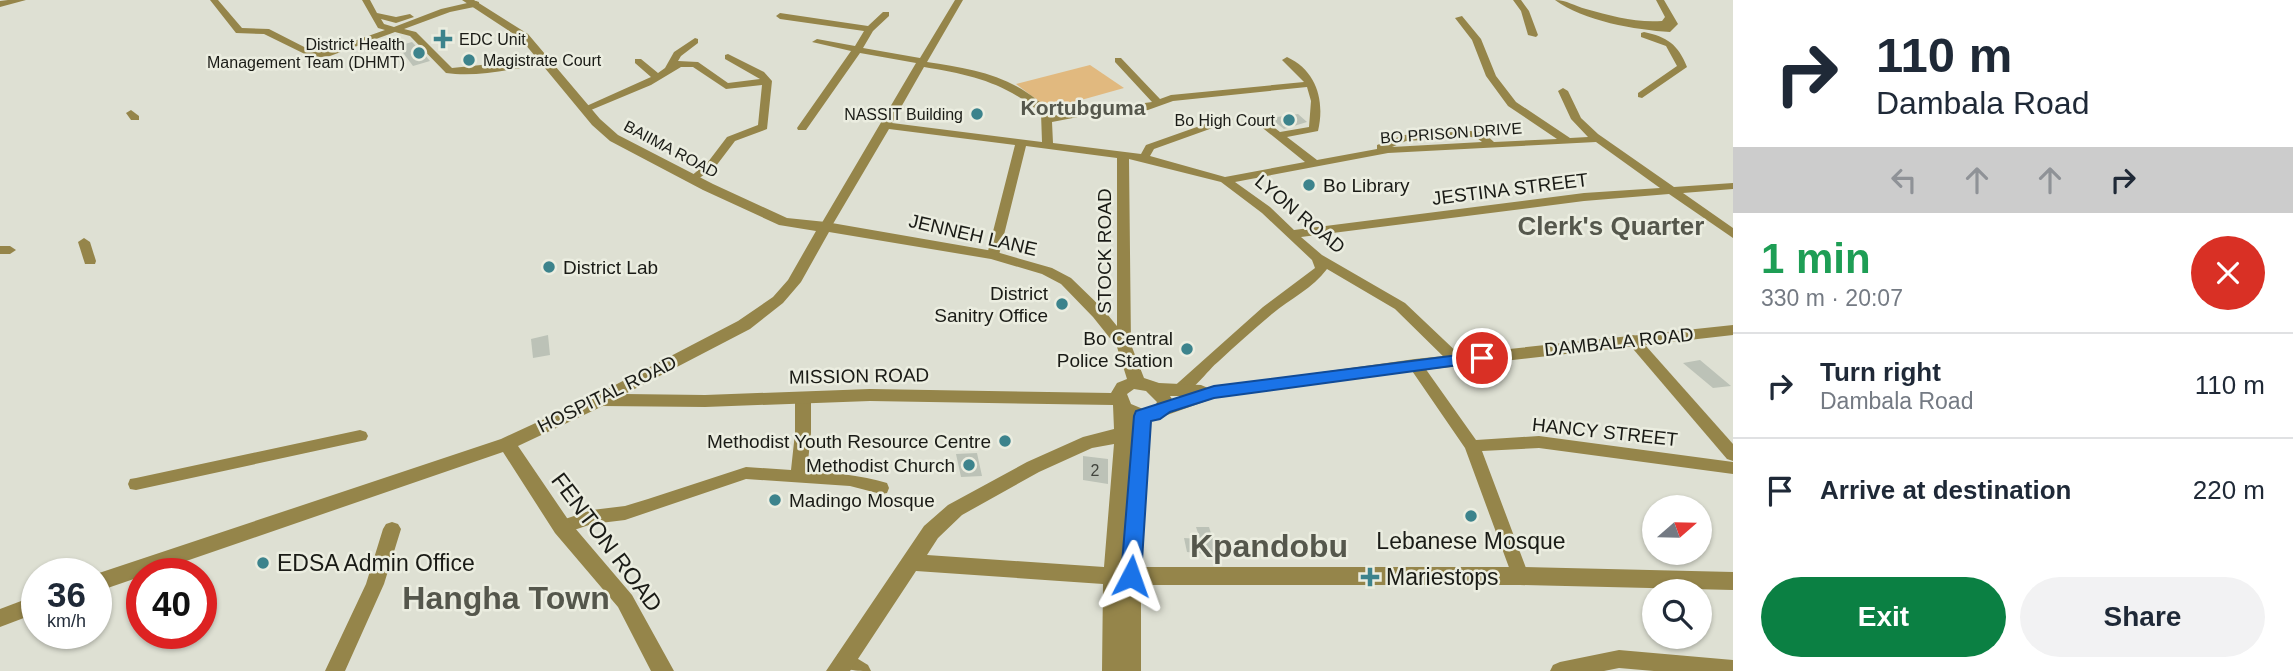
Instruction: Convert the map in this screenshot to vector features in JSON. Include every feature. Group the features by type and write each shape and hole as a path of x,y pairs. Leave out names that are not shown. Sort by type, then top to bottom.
{"street":[{"path":"0,4 22,0"},
{"path":"214,0 239,31 266,31 313,55 327,54 472,2"},
{"path":"366,0 381,26 413,34 449,71 547,61"},
{"name":"HOSPITAL ROAD","path":"112,578 507,444 600,400 744,325 778,300 794,282 959,0"},
{"path":"1517,0 1525,11 1533,35"},
{"path":"1559,0 1616,22 1660,30 1673,26 1660,0"},
{"name":"BAIIMA ROAD","path":"472,2 524,36 596,122 614,138 651,160 784,222 825,226"},
{"path":"374,15 396,20 451,9"},
{"path":"1580,10 1642,25 1665,23 1669,18"},
{"path":"802,128 870,29 886,14"},
{"path":"780,16 870,29"},
{"path":"1459,18 1476,39 1490,76 1512,104 1566,140"},
{"path":"1616,22 1628,30 1661,39 1676,49 1682,67 1642,95"},
{"path":"670,68 677,54 695,41"},
{"path":"817,42 972,72 999,80 1030,97 1046,112 1048,146"},
{"path":"694,179 712,164 732,139 763,127 767,81 761,74 728,57"},
{"path":"1118,60 1158,103"},
{"path":"1278,136 1314,129 1316,102 1311,84 1287,60"},
{"path":"638,61 658,78"},
{"path":"587,108 658,78 679,64 695,64 726,86 767,81"},
{"path":"1047,120 1148,107 1171,98 1311,84"},
{"path":"1563,91 1576,119 1594,136 1733,234"},
{"path":"1144,158 1150,147 1228,119"},
{"path":"1259,121 1315,164"},
{"name":"LYON ROAD","path":"884,125 1144,158 1225,180 1266,210 1317,258 1400,306 1457,360"},
{"name":"BO PRISON DRIVE","path":"1225,180 1388,150 1493,146 1593,139 1594,136"},
{"path":"993,255 1021,143"},
{"name":"STOCK ROAD","path":"1123,156 1124,346"},
{"name":"JESTINA STREET","path":"1292,233 1584,197 1733,186"},
{"name":"JENNEH LANE","path":"825,226 993,255 1047,271 1066,281 1098,313 1124,346 1137,383"},
{"path":"84,242 90,261"},
{"path":"1177,390 1193,379 1208,362 1268,310 1315,276 1322,268 1317,258"},
{"path":"1315,276 1343,275"},
{"name":"DAMBALA ROAD","path":"1128,417 1157,414 1164,408 1214,392 1415,365 1733,330"},
{"path":"1633,340 1733,455"},
{"path":"1415,365 1472,446 1520,576"},
{"path":"1113,671 1122,576 1128,417 1121,389 1137,383"},
{"name":"DAMBALA ROAD","path":"1137,383 1155,389 1214,392"},
{"path":"1155,389 1163,397 1164,408"},
{"name":"MISSION ROAD","path":"600,400 870,395 1128,417"},
{"path":"797,477 803,433 803,398"},
{"path":"848,667 931,532 955,510 1033,467 1089,442 1128,417"},
{"path":"136,484 360,436"},
{"name":"HANCY STREET","path":"1472,446 1539,442 1733,468"},
{"name":"FENTON ROAD","path":"507,444 562,527 625,601 663,671"},
{"path":"562,527 592,517 625,513 649,506 746,473 850,480 881,488"},
{"path":"335,671 375,584 392,529"},
{"path":"911,562 1122,576 1520,576 1733,581"},
{"path":"1122,576 1130,671"},
{"path":"0,618 21,610"},
{"path":"1560,671 1619,659 1733,669"}],"shaded area":[{"path":"1090,65 1124,88 1049,109 1016,84"}],"building":[{"path":"412,42 430,61 413,66 398,46"},
{"name":"Bo High Court","path":"1298,114 1307,122 1284,129 1270,118"},
{"path":"548,335 550,355 533,358 531,339"},
{"path":"1700,360 1731,386 1713,388 1683,363"},
{"name":"Methodist Church","path":"977,453 982,476 961,477 956,454"},
{"path":"1083,456 1108,459 1108,484 1083,480"},
{"path":"1196,527 1209,527 1218,555 1187,552 1184,538 1200,539"}],"place":[{"name":"EDC Unit","path":"443,39"},
{"name":"District Health Management Team (DHMT)","path":"419,53"},
{"name":"Magistrate Court","path":"469,60"},
{"name":"NASSIT Building","path":"977,114"},
{"name":"Bo High Court","path":"1289,120"},
{"name":"Bo Library","path":"1309,185"},
{"name":"District Lab","path":"549,267"},
{"name":"District Sanitry Office","path":"1062,304"},
{"name":"Bo Central Police Station","path":"1187,349"},
{"name":"Methodist Youth Resource Centre","path":"1005,441"},
{"name":"Methodist Church","path":"969,465"},
{"name":"Madingo Mosque","path":"775,500"},
{"name":"Lebanese Mosque","path":"1471,516"},
{"name":"EDSA Admin Office","path":"263,563"},
{"name":"Mariestops","path":"1370,577"}],"district":[{"name":"Kortubguma","path":"1083,107"},
{"name":"Clerk's Quarter","path":"1611,226"},
{"name":"Kpandobu","path":"1269,546"},
{"name":"Hangha Town","path":"506,598"}],"route":[{"path":"1131,576 1142,416 1154,415 1164,408 1214,392 1482,358"}]}
